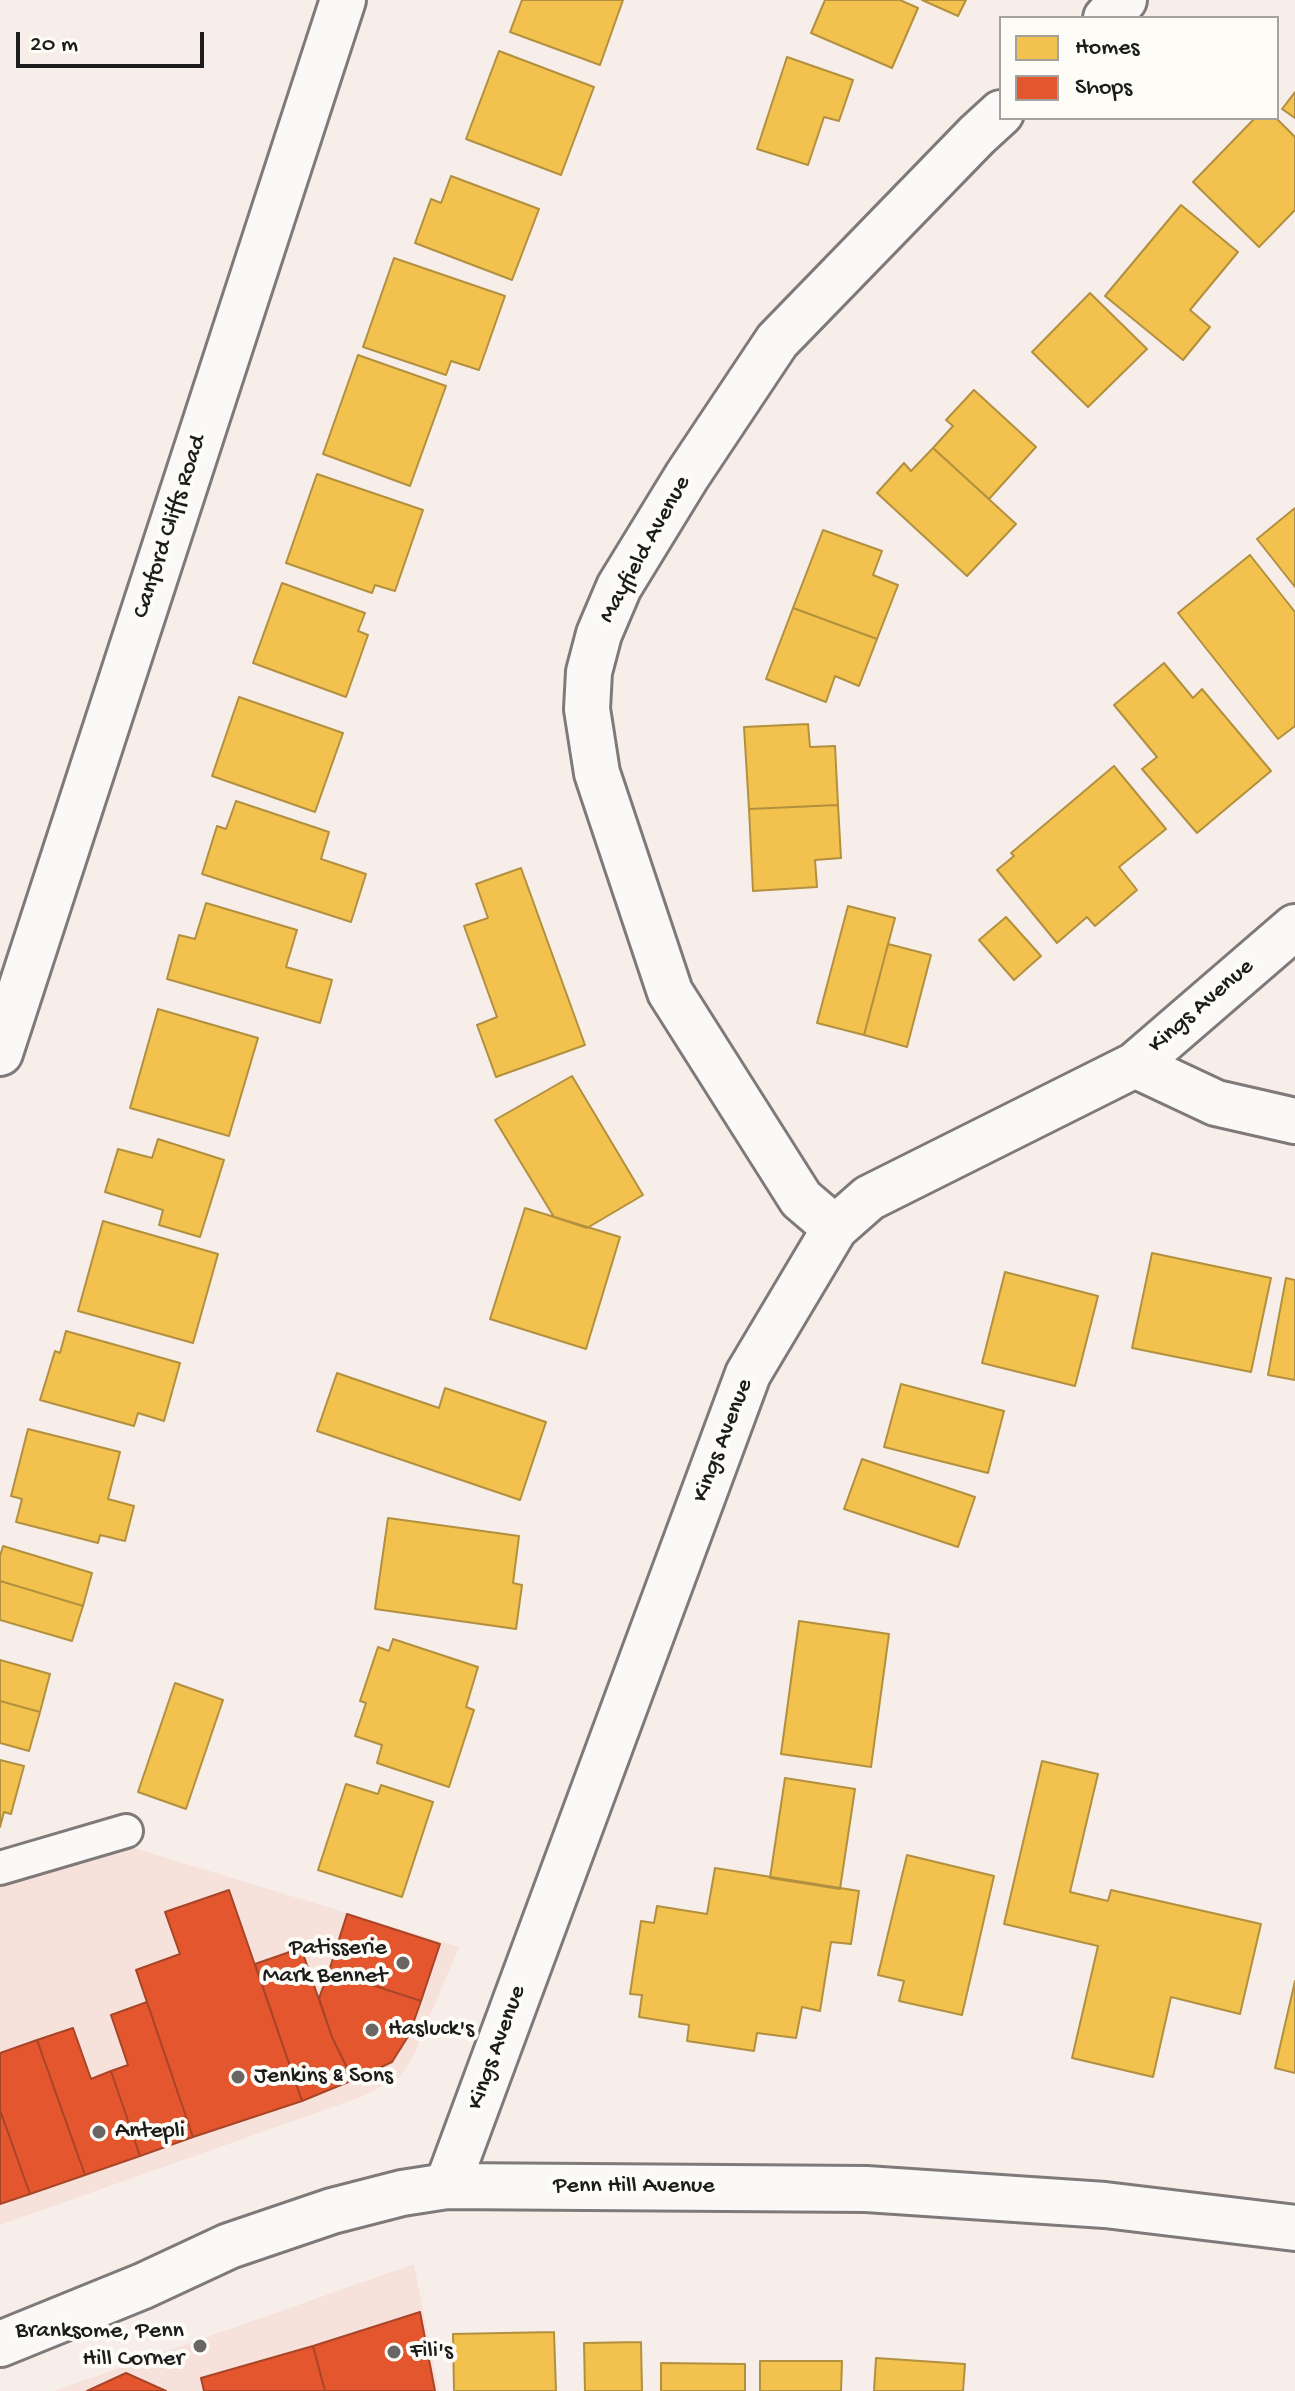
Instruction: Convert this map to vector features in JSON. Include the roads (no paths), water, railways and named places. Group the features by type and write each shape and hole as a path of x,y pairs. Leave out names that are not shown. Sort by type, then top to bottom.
{"street":[{"name":"Canford Cliffs Road","path":"0,1053 343,0"},
{"path":"1108,16 1124,0"},
{"name":"Mayfield Avenue","path":"835,1228 801,1199 670,992 597,773 587,709 589,672 599,634 619,587 687,476 777,341 999,115"},
{"name":"Kings Avenue","path":"447,2186 748,1374 835,1228 869,1198 1135,1065 1295,927"},
{"path":"1135,1065 1216,1103 1295,1121"},
{"name":"Penn Hill Avenue","path":"0,2344 143,2286 243,2241 332,2211 402,2193 447,2186 866,2189 1105,2205 1295,2228"}],"lane":[{"path":"0,1868 126,1831"}],"place":[{"name":"Patisserie Mark Bennet","path":"403,1963"},
{"name":"Hasluck's","path":"372,2030"},
{"name":"Jenkins & Sons","path":"238,2077"},
{"name":"Antepli","path":"99,2132"},
{"name":"Branksome, Penn Hill Corner","path":"200,2346"},
{"name":"Fili's","path":"394,2352"}]}
